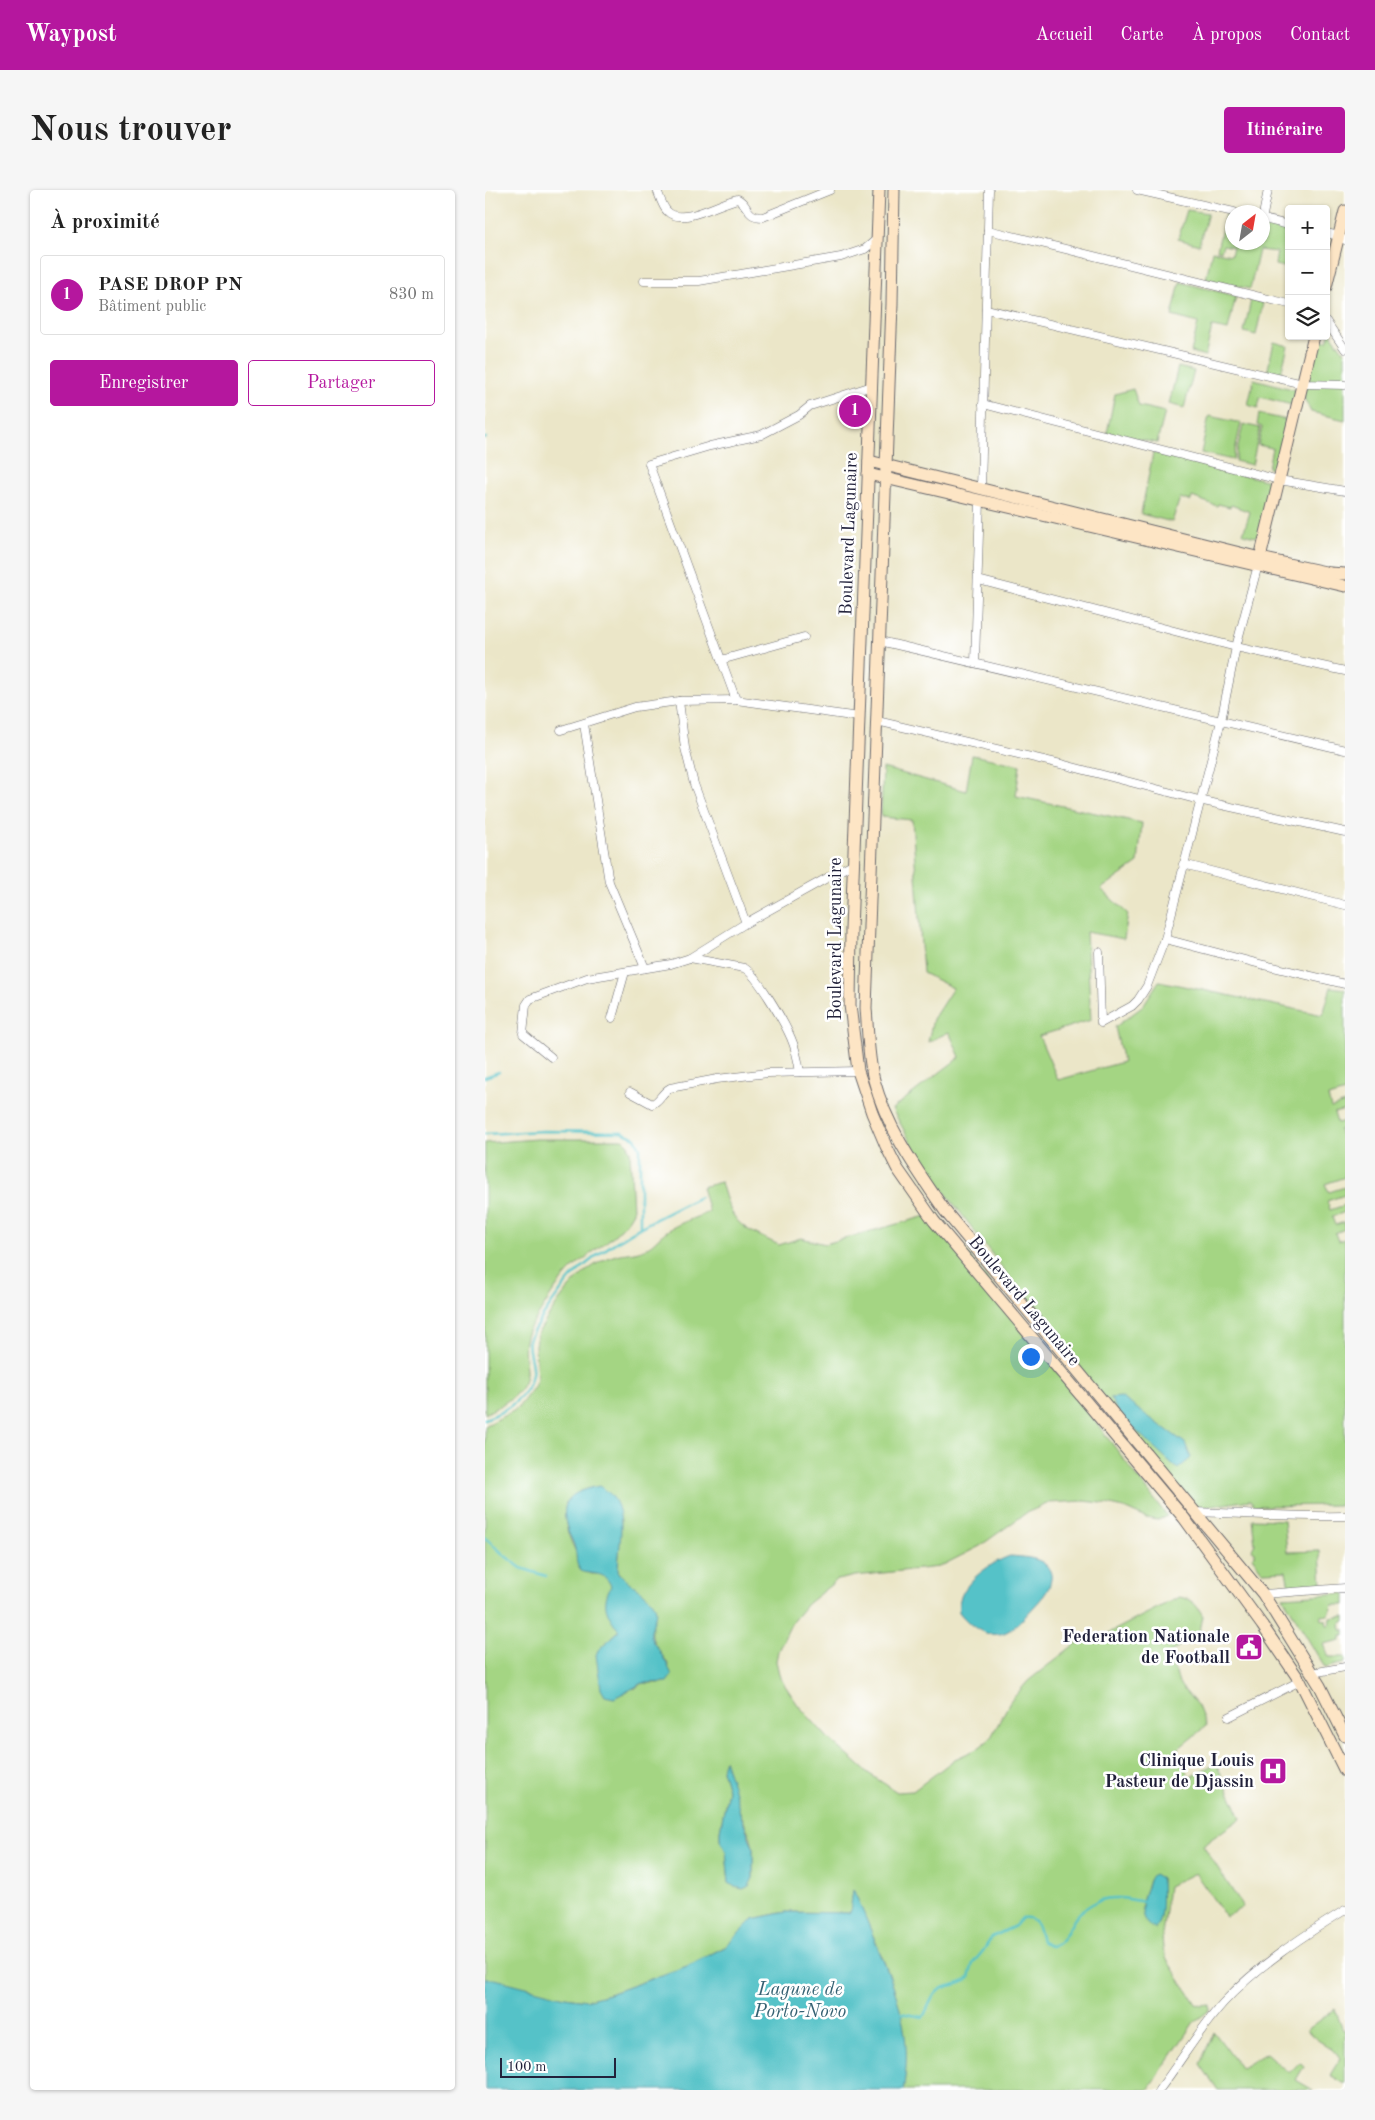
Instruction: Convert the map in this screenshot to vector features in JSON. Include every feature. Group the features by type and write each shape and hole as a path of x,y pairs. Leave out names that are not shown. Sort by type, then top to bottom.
{"main road":[{"name":"Boulevard Lagunaire","path":"879,190 850,1005 858,1071 886,1146 897,1168 934,1221 1183,1518 1263,1625 1300,1681 1345,1771"},
{"name":"Boulevard Lagunaire","path":"894,190 887,465 866,1008 874,1081 886,1112 911,1161 945,1211 1263,1594 1312,1673 1345,1736"},
{"path":"1330,275 1342,238 1345,211"},
{"path":"1259,562 1313,340"},
{"path":"869,461 981,495"},
{"path":"868,474 981,495 1259,562 1345,586"},
{"path":"1259,562 1345,574"}],"street":[{"path":"657,190 666,210 673,216 686,217 738,199 743,202 749,214 755,217 763,217 829,190"},
{"path":"975,662 989,190"},
{"path":"1137,190 1225,210"},
{"path":"1265,205 1268,190"},
{"path":"1270,221 1285,224"},
{"path":"988,230 1285,303"},
{"path":"1330,234 1342,238"},
{"path":"644,281 699,281 815,262 841,257 865,249 878,238"},
{"path":"986,309 1303,384 1345,385"},
{"path":"1330,327 1345,349"},
{"path":"736,700 649,464 710,446 761,435 799,415 810,406 872,386"},
{"path":"983,404 1279,480 1345,491"},
{"path":"1099,952 1101,1023 1132,1006 1138,1000 1147,986 1165,939 1199,800 1221,721 1236,646 1259,562"},
{"path":"978,580 1236,646 1345,671"},
{"path":"721,660 804,637"},
{"path":"880,641 1345,750"},
{"path":"561,730 635,707 679,701 736,700 859,717"},
{"path":"679,701 685,748 694,784 746,923"},
{"path":"877,721 1065,765 1199,800 1345,832"},
{"path":"584,724 609,882 645,968"},
{"path":"551,1057 523,1034 528,1001 549,991 587,978 671,964 690,958 746,923 854,863"},
{"path":"1183,864 1345,905"},
{"path":"1165,939 1345,984"},
{"path":"690,958 749,970 791,1038 800,1072"},
{"path":"612,1018 625,972"},
{"path":"630,1092 653,1104 665,1090 670,1088 717,1079 800,1072 858,1071"},
{"path":"1196,1512 1345,1516"},
{"path":"1263,1594 1345,1588"},
{"path":"1312,1673 1345,1667"},
{"path":"1229,1717 1300,1681"},
{"path":"1159,2090 1206,2024 1241,1985 1325,1922 1345,1910"}],"green space":[{"path":"1187,210 1208,213 1199,245 1178,239"},
{"path":"1225,215 1225,245 1223,245 1221,251 1217,250"},
{"path":"1270,225 1285,228 1285,267 1275,265 1277,252 1259,250 1270,250"},
{"path":"1232,250 1259,250 1250,289 1206,279 1212,251 1231,255"},
{"path":"1180,282 1236,296 1228,330 1212,327 1205,356 1191,352 1198,323 1172,316"},
{"path":"1251,300 1263,303 1256,335 1244,332"},
{"path":"1330,332 1345,354 1345,420 1311,412 1303,396 1318,340 1330,340"},
{"path":"1274,342 1288,346 1280,376 1267,373"},
{"path":"1178,367 1194,371 1184,408 1169,404"},
{"path":"1254,379 1296,390 1292,405 1260,397 1258,408 1248,405"},
{"path":"1133,389 1139,406 1165,412 1157,443 1107,433 1115,394"},
{"path":"1259,414 1287,420 1277,470 1268,468 1272,448 1258,445 1262,427 1257,425"},
{"path":"1209,416 1241,423 1233,460 1201,453"},
{"path":"1243,424 1260,428 1252,465 1235,461"},
{"path":"1153,453 1269,481 1273,486 1260,537 1243,534 1250,512 1231,505 1230,507 1218,504 1217,506 1192,497 1191,501 1180,498 1172,522 1141,514"},
{"path":"972,755 1020,765 1016,796 1142,823 1138,863 1101,889 1128,914 1124,939 1086,932 1091,1020 1039,1036 1058,1080 1123,1062 1115,1027 1142,1007 1159,981 1323,1015 1331,987 1345,989 1345,1092 1328,1097 1331,1108 1345,1103 1345,1110 1334,1113 1337,1123 1345,1121 1345,1128 1339,1130 1342,1139 1345,1138 1345,1145 1343,1146 1345,1152 1345,1177 1325,1184 1329,1192 1345,1187 1345,1195 1327,1201 1330,1210 1345,1205 1345,1212 1332,1217 1335,1225 1345,1222 1345,1229 1335,1233 1338,1241 1345,1239 1345,1505 1255,1506 1250,1500 1186,1510 922,1162 892,1109 960,1057 949,1032 928,1042 933,1019 953,988 923,973 912,820 881,817 883,768 966,791"},
{"path":"536,1139 623,1139 630,1151 633,1212 620,1230 576,1265 557,1287 526,1336 524,1350 526,1370 523,1385 512,1397 485,1414 485,1143"},
{"path":"721,1182 725,1197 739,1223 779,1245 801,1238 825,1244 937,1213 1167,1516 1158,1520 1146,1518 1124,1508 1084,1501 1049,1503 1026,1513 980,1546 939,1567 855,1576 837,1580 807,1604 792,1622 778,1651 776,1661 780,1678 798,1705 828,1738 868,1773 897,1792 913,1791 955,1759 977,1749 990,1739 1010,1702 1028,1681 1075,1644 1099,1638 1179,1597 1187,1599 1196,1605 1203,1616 1200,1631 1164,1657 1176,1672 1179,1684 1198,1706 1206,1726 1174,1752 1190,1777 1216,1763 1241,1818 1203,1845 1243,1907 1226,1917 1195,1873 1168,1886 1162,1935 1163,1949 1167,1960 1196,2004 1202,2006 1210,2005 1210,2010 1194,2022 1148,2090 903,2090 906,2063 905,2037 900,2012 885,1963 853,1890 850,1913 786,1912 753,1919 725,1947 687,1966 609,1994 586,2000 485,1979 485,1426 517,1409 534,1387 537,1379 535,1345 537,1335 560,1300 578,1278 600,1262 617,1255 642,1250 672,1228 709,1212 702,1187","holes":["566,1502 621,1519 618,1571 634,1587 655,1617 652,1637 668,1664 663,1683 643,1683 634,1689 598,1650 620,1630 614,1594 606,1577 601,1574 591,1574 575,1549 567,1531","722,1770 751,1838 753,1847 753,1878 729,1883 726,1851 720,1840 728,1790","1161,1878 1160,1917 1157,1927 1143,1915 1143,1900 1149,1880"]},
{"path":"1252,1519 1284,1520 1287,1552 1320,1551 1322,1585 1289,1587 1286,1571 1263,1572 1252,1557 1255,1554 1252,1549 1255,1544"},
{"path":"1345,1593 1345,1605 1332,1605 1329,1615 1322,1616 1321,1619 1326,1620 1327,1625 1330,1625 1331,1618 1345,1616 1345,1621 1340,1624 1341,1630 1345,1630 1345,1636 1341,1636 1341,1640 1324,1644 1329,1657 1345,1657 1345,1663 1325,1668 1283,1597"},
{"path":"1335,2009 1343,2030 1345,2030 1345,2084 1330,2075 1340,2059 1307,2030"},
{"path":"1214,2032 1241,2068 1266,2053 1289,2073 1300,2062 1304,2066 1296,2080 1313,2090 1218,2090 1200,2064"}],"water":[{"path":"1121,1397 1185,1443 1191,1458 1178,1469 1121,1417 1110,1398"},
{"path":"599,1486 609,1493 616,1502 620,1512 621,1536 618,1571 648,1596 655,1606 656,1615 651,1636 672,1675 667,1682 643,1683 614,1698 605,1696 601,1689 596,1655 598,1650 619,1631 609,1615 606,1605 606,1599 611,1586 599,1574 581,1571 565,1520 566,1505 569,1499 581,1491"},
{"path":"1010,1556 1043,1562 1050,1572 1050,1583 1042,1598 1014,1627 999,1634 984,1632 970,1624 959,1612 962,1594 975,1577 993,1564"},
{"path":"724,1760 740,1813 753,1847 753,1878 749,1886 743,1889 729,1883 726,1851 720,1840 728,1790 722,1770"},
{"path":"1154,1874 1161,1878 1161,1912 1155,1929 1145,1921 1142,1910 1145,1892 1150,1878"},
{"name":"Lagune de Porto-Novo","path":"853,1889 887,1970 898,2003 905,2037 906,2054 903,2090 485,2090 485,1979 495,1979 565,1997 586,2000 609,1994 687,1966 725,1947 753,1919 786,1912 850,1913"}],"waterway":[{"path":"485,1077 499,1072"},
{"path":"485,1134 543,1131 622,1132 635,1138 640,1148 640,1226"},
{"path":"485,1419 508,1408 526,1390 532,1374 528,1348 529,1340 542,1317 572,1277 601,1252 616,1242 649,1222 700,1197"},
{"path":"485,1537 521,1568 546,1576"},
{"path":"900,2013 923,2017 937,1992 969,1978 973,1963 992,1937 1015,1926 1022,1918 1035,1921 1042,1941 1053,1946 1062,1939 1078,1914 1098,1901 1115,1898 1144,1902"}],"place":[{"name":"PASE DROP PN","path":"855,411"},
{"name":"Federation Nationale de Football","path":"1249,1647"},
{"name":"Clinique Louis Pasteur de Djassin","path":"1273,1771"}]}
